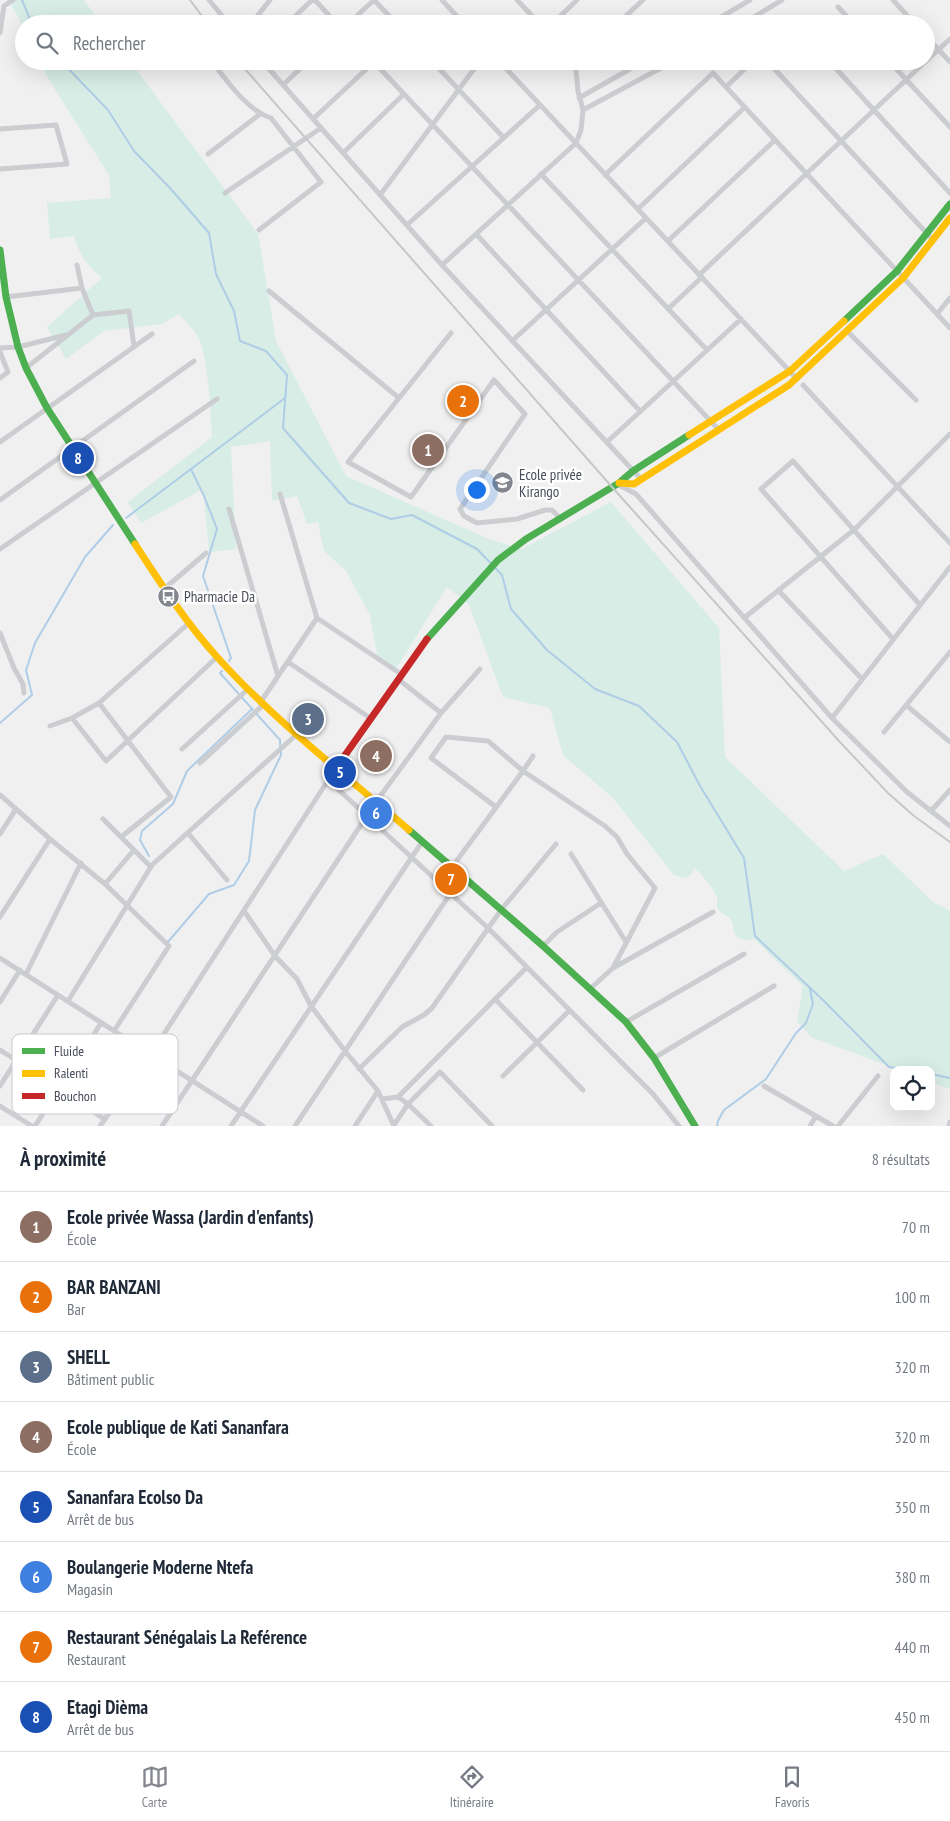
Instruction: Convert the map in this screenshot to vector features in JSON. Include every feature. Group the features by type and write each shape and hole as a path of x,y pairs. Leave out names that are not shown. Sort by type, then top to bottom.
{"street":[{"path":"0,33 4,6 13,0"},
{"path":"258,15 270,0"},
{"path":"297,15 314,0 328,15"},
{"path":"358,15 374,0 388,15"},
{"path":"442,0 456,15"},
{"path":"517,0 531,15"},
{"path":"561,15 577,0"},
{"path":"627,15 643,0"},
{"path":"724,15 750,0"},
{"path":"757,15 782,0"},
{"path":"893,0 907,15"},
{"path":"212,2 223,15"},
{"path":"838,7 846,15"},
{"path":"935,53 950,39"},
{"path":"935,46 950,62"},
{"path":"218,70 241,97 260,114 271,118 320,182 259,230"},
{"path":"270,70 442,265 641,480"},
{"path":"283,85 299,70"},
{"path":"313,118 364,70"},
{"path":"381,70 719,430"},
{"path":"440,70 503,137"},
{"path":"380,195 473,70"},
{"path":"508,70 796,378"},
{"path":"442,265 576,143 581,130 583,110 578,91 577,70"},
{"path":"580,98 628,70"},
{"path":"583,110 657,70"},
{"path":"726,88 744,70"},
{"path":"775,70 933,240"},
{"path":"837,70 950,193"},
{"path":"897,70 950,127"},
{"path":"668,309 806,174 917,70"},
{"path":"605,175 713,73 950,328"},
{"path":"343,153 404,94"},
{"path":"407,225 540,104"},
{"path":"638,209 745,107"},
{"path":"208,154 260,114"},
{"path":"0,129 56,125 67,164 0,169"},
{"path":"225,192 321,128"},
{"path":"668,241 775,140"},
{"path":"541,174 707,350"},
{"path":"164,1034 328,780 399,676 430,634 498,560 526,539 618,483 633,471 790,371 897,271 950,204"},
{"path":"512,341 646,218"},
{"path":"618,483 634,484 641,480 789,385 904,278 950,218"},
{"path":"476,234 640,411"},
{"path":"0,250 6,297 18,347 26,368 48,408 95,483 189,624 217,657 262,704 296,735 543,946 626,1022 654,1058 695,1126"},
{"path":"77,265 82,288 93,315"},
{"path":"6,297 82,288"},
{"path":"269,291 399,398"},
{"path":"937,314 950,298"},
{"path":"26,368 93,315 129,311 134,346"},
{"path":"606,442 741,319"},
{"path":"847,331 916,400"},
{"path":"0,442 152,334"},
{"path":"450,334 348,462 411,497 494,380 525,414 460,509 464,516 477,523 517,519 545,510 552,510 561,519"},
{"path":"0,348 18,347 69,335"},
{"path":"0,352 8,372 0,378"},
{"path":"0,500 194,361"},
{"path":"803,385 950,543"},
{"path":"0,549 217,399"},
{"path":"744,618 855,529 950,434"},
{"path":"893,639 761,489 794,461 920,605"},
{"path":"618,483 636,494 832,718 908,792 950,826"},
{"path":"280,494 317,618 399,676 441,713"},
{"path":"229,509 278,676"},
{"path":"164,589 206,553"},
{"path":"832,718 950,567"},
{"path":"778,590 862,679"},
{"path":"200,763 262,704 278,676 317,618"},
{"path":"50,726 72,718 99,702 189,624"},
{"path":"0,633 14,668 23,684 24,693"},
{"path":"884,732 950,652"},
{"path":"72,718 106,762 127,740 217,657"},
{"path":"288,662 370,718"},
{"path":"178,1102 376,802 441,713 480,669"},
{"path":"182,749 248,689"},
{"path":"99,702 171,797 121,837"},
{"path":"906,705 950,742"},
{"path":"68,1001 151,867 296,735"},
{"path":"496,807 431,758 446,737 488,741 523,771 611,831 655,888 613,968"},
{"path":"452,867 533,756"},
{"path":"328,780 488,928 653,1094 679,1126"},
{"path":"931,811 950,790"},
{"path":"0,795 50,840 105,884 169,946 114,1031"},
{"path":"0,834 16,809"},
{"path":"103,819 151,867"},
{"path":"188,833 227,880"},
{"path":"0,917 50,840"},
{"path":"231,1126 422,842"},
{"path":"359,1069 402,1027 424,1015 432,1008 501,910 556,844"},
{"path":"105,884 134,850"},
{"path":"571,854 626,942"},
{"path":"26,974 81,863"},
{"path":"295,1126 462,876"},
{"path":"543,946 557,932 601,903"},
{"path":"244,912 275,956 297,978 312,1006 345,1051 378,1091 394,1126"},
{"path":"591,988 613,968 713,912"},
{"path":"626,1022 744,954"},
{"path":"0,958 119,1034"},
{"path":"382,1100 398,1097 526,968"},
{"path":"0,1002 20,970"},
{"path":"654,1058 774,986"},
{"path":"33,1034 58,995"},
{"path":"495,999 583,1090"},
{"path":"503,1076 569,1011"},
{"path":"94,1034 101,1023"},
{"path":"0,1050 12,1058"},
{"path":"0,1086 12,1066"},
{"path":"178,1072 263,1126"},
{"path":"394,1126 408,1104 440,1072 492,1126"},
{"path":"838,1126 878,1076"},
{"path":"764,1086 833,1126"},
{"path":"355,1126 378,1091"},
{"path":"398,1097 408,1104 430,1126"},
{"path":"0,1106 12,1113"},
{"path":"14,1114 34,1126 42,1114"},
{"path":"97,1114 104,1119"},
{"path":"100,1126 108,1114"},
{"path":"162,1126 170,1114"},
{"path":"810,1126 816,1116"},
{"path":"949,1126 950,1122"}],"green space":[{"path":"9,0 84,0 95,15 17,15"},
{"path":"44,70 137,70 258,234 276,341 346,476 489,539 522,549 611,502 719,628 725,757 844,871 883,854 933,902 950,911 950,1089 935,1083 935,1066 890,1067 811,1037 797,1021 803,986 754,939 748,941 739,938 734,933 730,918 720,912 717,907 717,897 699,872 694,868 692,873 686,878 674,875 613,798 563,755 550,708 503,697 469,605 447,587 395,670 378,660 370,615 346,571 324,551 318,522 307,524 297,496 272,501 270,441 231,447 236,549 209,552 203,489 141,523 128,502 212,437 211,414 201,343 197,335 179,314 162,324 104,331 66,359 47,327 102,278 84,259 74,236 50,239 47,203 111,198 109,175"}],"waterway":[{"path":"22,0 28,15"},
{"path":"70,70 108,110 134,151 170,188 209,233 216,274 234,311 240,341 266,351 287,375 283,428 349,503 391,519 412,515 477,549 502,575 511,609 547,650 595,689 639,706 677,742 700,786 744,858 755,936 890,1067"},
{"path":"126,518 285,398"},
{"path":"191,469 217,529 203,576 231,658 229,661"},
{"path":"0,723 32,695 26,670 35,643 85,557 113,525"},
{"path":"222,671 220,673 280,740 280,746"},
{"path":"149,856 140,840 142,831 173,804 187,771 252,709"},
{"path":"167,943 209,894 234,885 249,861 255,810 281,755 281,751"},
{"path":"717,1126 724,1110 766,1079 796,1033 806,1023 813,1004 810,989"},
{"path":"935,1075 950,1078"}],"railway":[{"path":"190,0 201,15"},
{"path":"246,70 612,487 839,741 888,793 914,816 950,842"}],"traffic: fast":[{"path":"844,321 897,271 950,204"},
{"path":"0,250 6,297 18,347 26,368 47,408 135,544"},
{"path":"427,639 498,560 526,539 619,483 633,471 689,435"},
{"path":"409,830 543,946 626,1022 654,1058 695,1126"}],"traffic: slow":[{"path":"619,483 634,484 789,385 903,278 950,218"},
{"path":"689,435 790,371 844,321"},
{"path":"135,544 195,631 240,681 310,747 409,830"}],"traffic: jam":[{"path":"336,768 427,639"}],"place":[{"name":"BAR BANZANI","path":"463,401"},
{"name":"Ecole privée Wassa (Jardin d'enfants)","path":"428,450"},
{"name":"Etagi Dièma","path":"78,458"},
{"name":"Ecole privée Kirango","path":"503,483"},
{"name":"Pharmacie Da","path":"168,596"},
{"name":"SHELL","path":"308,719"},
{"name":"Ecole publique de Kati Sananfara","path":"376,756"},
{"name":"Sananfara Ecolso Da","path":"340,772"},
{"name":"Boulangerie Moderne Ntefa","path":"376,813"},
{"name":"Restaurant Sénégalais La Reférence","path":"451,879"}]}
